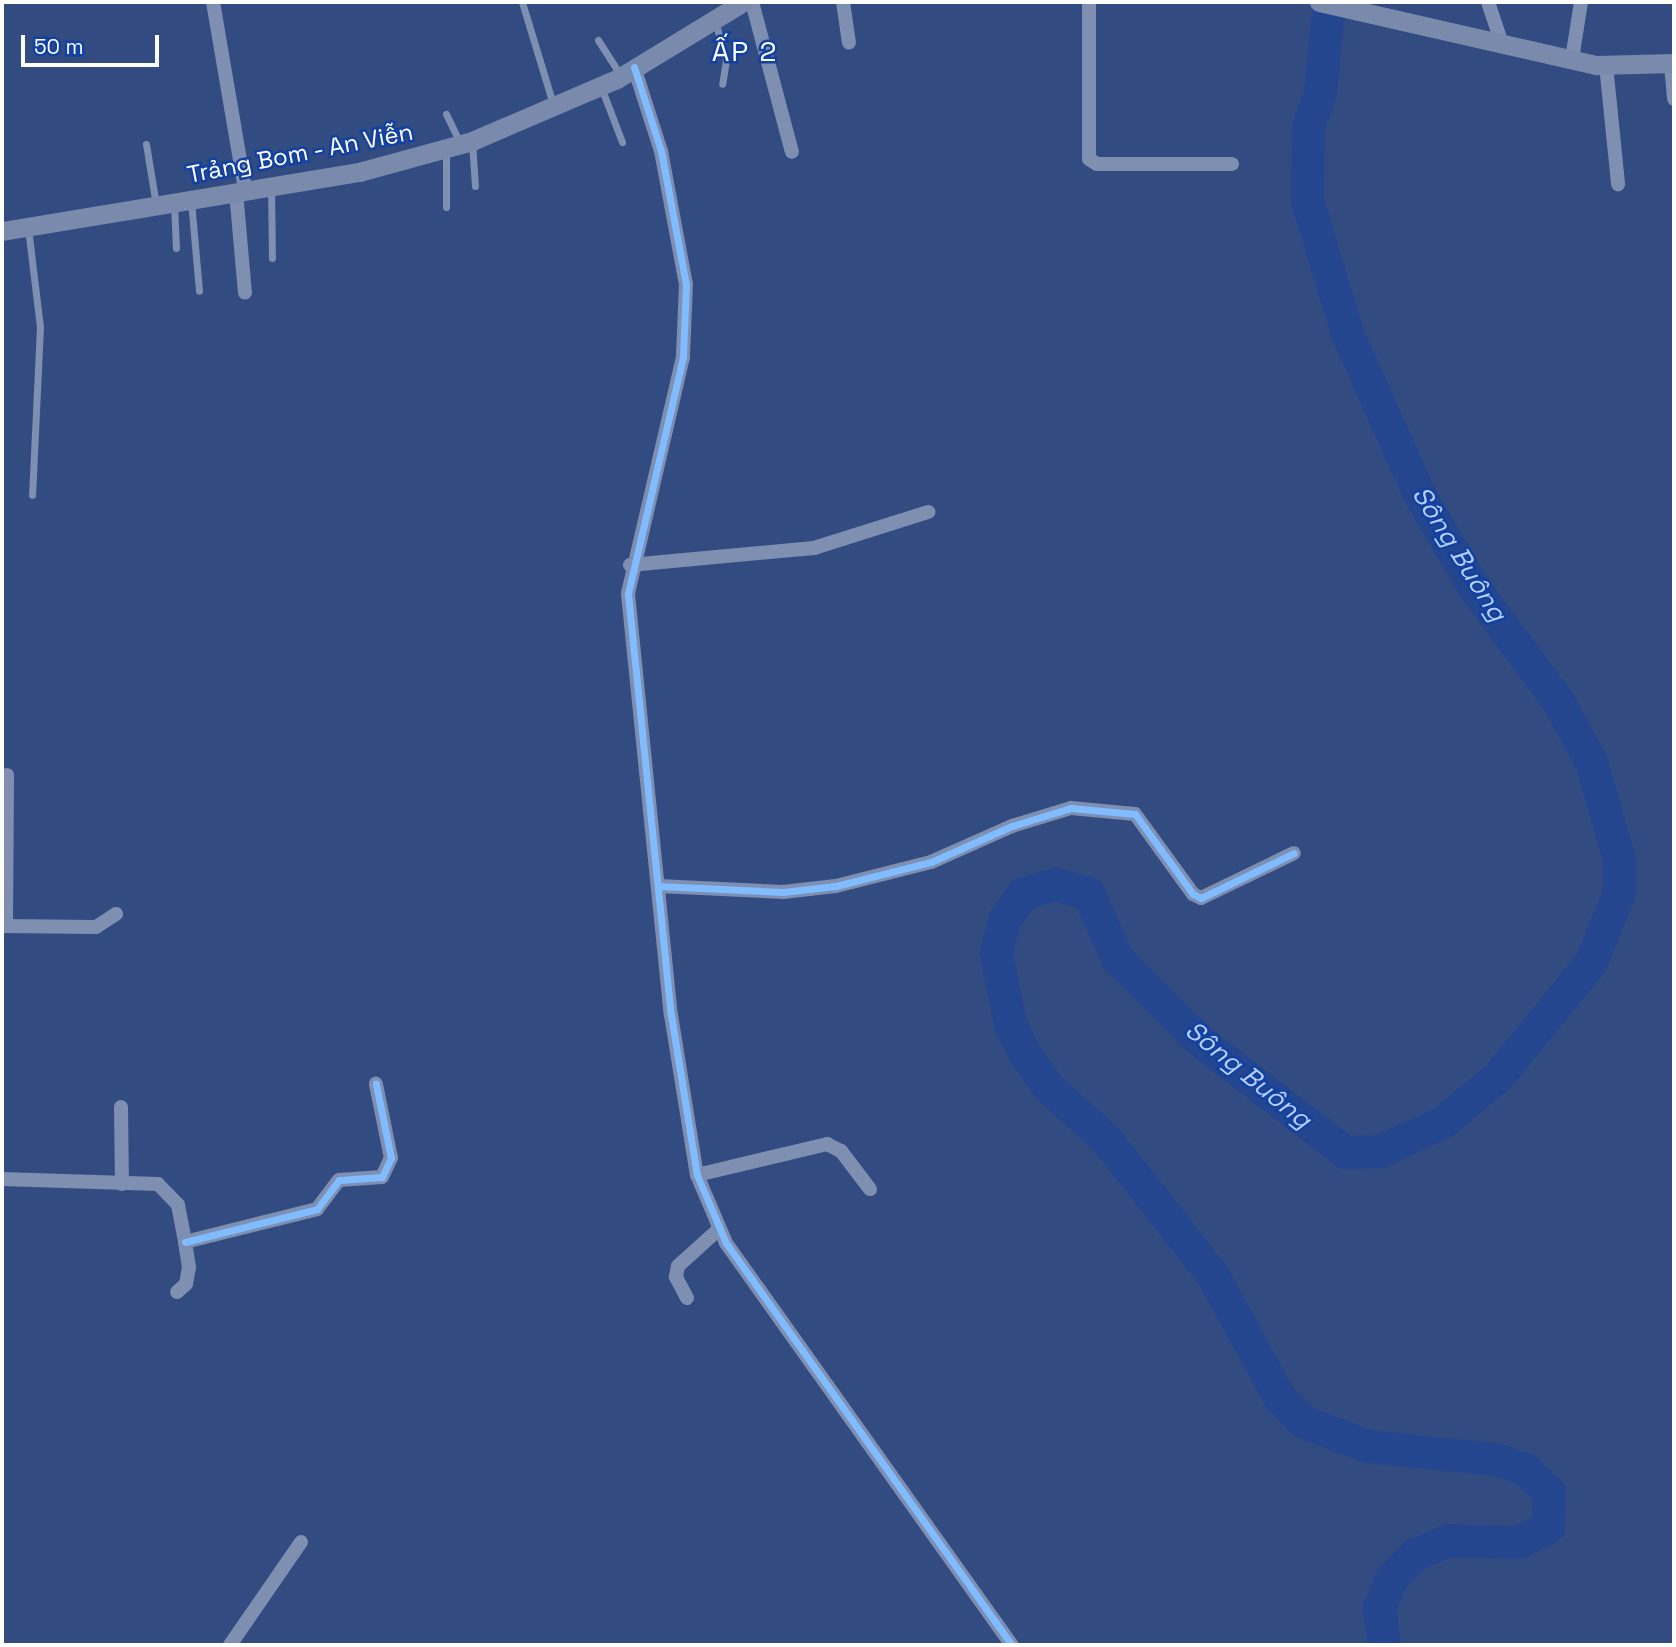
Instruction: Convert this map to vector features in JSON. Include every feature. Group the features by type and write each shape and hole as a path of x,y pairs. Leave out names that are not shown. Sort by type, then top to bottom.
{"main road":[{"name":"Trảng Bom - An Viễn","path":"2,231 359,172 459,144 601,87 743,2"},
{"path":"1320,2 1606,65 1673,63"}],"street":[{"path":"213,2 241,191 246,293"},
{"path":"752,2 792,152"},
{"path":"843,2 849,43"},
{"path":"1089,2 1088,159 1097,164 1232,164"},
{"path":"1488,2 1502,44"},
{"path":"1572,59 1581,2"},
{"path":"1673,63 1674,99"},
{"path":"1606,65 1618,184"},
{"path":"628,72 661,152 686,284 683,357 673,409 630,565 632,654 671,1015 697,1175 719,1229 1012,1645"},
{"path":"630,565 814,548 928,512"},
{"path":"7,775 4,925 96,927 116,914"},
{"path":"658,886 761,892 836,886 930,862 1019,823 1071,808 1135,814 1193,894 1201,898 1294,853"},
{"path":"185,1242 317,1209 339,1180 382,1177 391,1158 376,1084"},
{"path":"121,1107 122,1184"},
{"path":"697,1175 827,1143 841,1151 870,1189"},
{"path":"2,1179 158,1184 172,1194 185,1242 189,1268 186,1283 177,1292"},
{"path":"687,1298 676,1277 678,1266 719,1229"},
{"path":"230,1645 301,1542"}],"lane":[{"path":"522,2 554,108"},
{"path":"715,20 726,60 722,84"},
{"path":"598,40 628,72"},
{"path":"601,87 622,142"},
{"path":"446,114 475,186"},
{"path":"146,144 174,202 199,291"},
{"path":"446,207 459,144"},
{"path":"271,186 272,258"},
{"path":"174,202 176,248"},
{"path":"28,227 40,327 32,495"}],"waterway":[{"name":"Sông Buông","path":"1329,2 1320,92 1308,127 1307,200 1347,333 1419,494 1475,589 1558,701 1591,762 1619,859 1619,892 1591,962 1498,1076 1444,1121 1380,1151 1345,1152 1198,1039 1117,958 1088,893 1055,884 1023,893 1004,920 996,953 1010,1024 1026,1055 1048,1087 1105,1138 1212,1274 1279,1397 1302,1421 1367,1446 1496,1459 1525,1469 1549,1492 1548,1527 1517,1542 1448,1540 1415,1554 1392,1577 1379,1608 1384,1645"}],"cycle path":[{"path":"634,67 661,151 686,284 683,357 628,594 671,1015 697,1175 726,1243 1012,1645"},
{"path":"658,886 783,892 836,886 931,862 1012,826 1071,808 1135,814 1193,894 1201,898 1294,853"},
{"path":"185,1242 317,1209 339,1180 382,1177 391,1158 376,1084"}],"district":[{"name":"ẤP 2","path":"745,51"}]}
